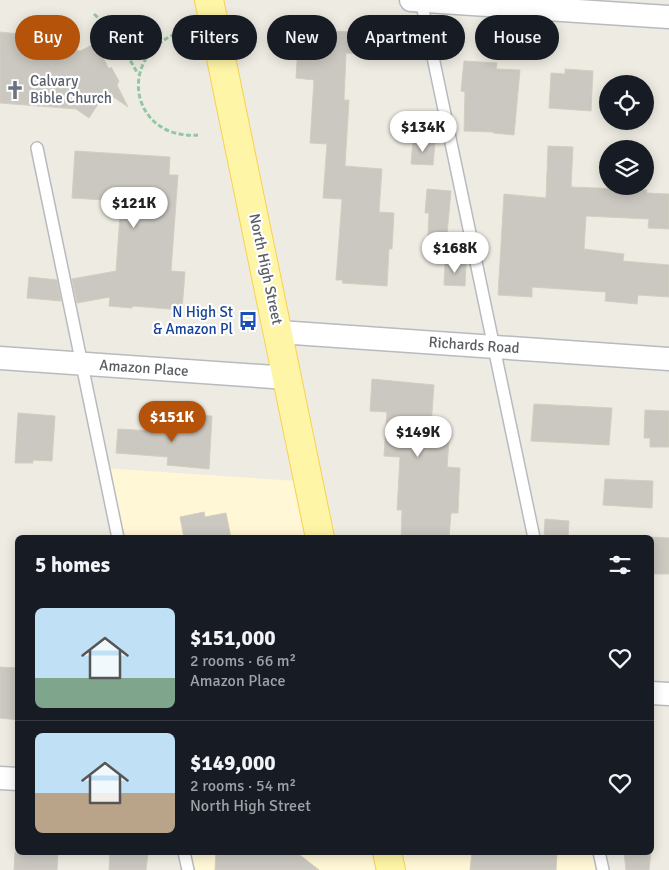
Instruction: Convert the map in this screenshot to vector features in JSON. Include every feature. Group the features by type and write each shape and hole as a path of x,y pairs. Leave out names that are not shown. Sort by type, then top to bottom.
{"main road":[{"name":"North High Street","path":"209,0 319,535"},
{"path":"388,855 391,870"}],"street":[{"path":"418,0 669,17"},
{"name":"Richards Road","path":"279,332 669,358"},
{"name":"Amazon Place","path":"0,358 288,378"},
{"path":"654,692 669,694"},
{"path":"0,778 15,779"}],"lane":[{"path":"418,0 533,535"},
{"path":"37,148 117,535"},
{"path":"185,855 188,870"},
{"path":"600,855 603,870"}],"path":[{"path":"94,14 114,32 139,75"},
{"path":"172,36 159,42 141,65 138,84 142,104 153,120 169,131 188,135 198,134"}],"shaded area":[{"path":"102,468 312,482 324,535 116,535"},
{"path":"181,855 606,855 609,870 184,870"}],"building":[{"path":"337,31 347,32 344,100 349,100 345,166 382,169 379,212 394,213 392,249 389,249 387,286 342,283 343,280 336,280 342,199 323,198 327,144 310,143 314,80 296,78 297,60 337,60"},
{"path":"0,32 15,34 15,60 80,60 80,51 90,46 90,60 104,60 109,69 111,67 119,81 117,85 128,107 106,92 89,118 76,109 0,103"},
{"path":"464,61 497,63 496,69 520,70 514,135 464,131 465,92 461,91"},
{"path":"565,69 593,71 591,111 549,108 551,73 565,74"},
{"path":"413,141 435,143 433,165 411,164"},
{"path":"548,146 573,147 571,187 599,188 599,195 669,194 669,229 648,228 649,219 586,216 584,249 624,254 623,261 669,265 669,297 638,295 637,304 605,301 606,292 532,287 532,297 498,295 504,194 546,198"},
{"path":"75,151 170,157 169,175 178,175 171,271 185,272 182,310 109,306 110,297 77,303 72,279 116,271 121,201 72,198"},
{"path":"427,189 451,191 445,255 427,254 429,213 425,213"},
{"path":"445,263 466,264 465,286 444,285"},
{"path":"29,277 57,280 61,301 27,298"},
{"path":"372,379 434,385 431,426 450,427 447,467 460,468 458,513 451,513 449,535 401,535 402,510 397,510 400,457 384,456 387,412 370,411"},
{"path":"534,404 612,408 609,445 531,441"},
{"path":"645,410 669,411 669,447 650,447 650,438 644,438"},
{"path":"18,413 55,416 52,461 33,460 33,463 15,463"},
{"path":"192,415 212,416 209,469 167,465 168,457 116,453 118,429 170,432 171,419 192,421"},
{"path":"605,479 653,481 652,508 603,505"},
{"path":"204,512 205,517 226,513 230,535 183,535 180,517"},
{"path":"545,519 569,521 568,535 544,535"},
{"path":"654,537 669,538 669,574 654,574"},
{"path":"0,667 15,668 15,720 0,718"},
{"path":"15,852 15,855 58,855 57,870 14,870"},
{"path":"110,855 148,855 146,870 109,870"},
{"path":"216,855 300,855 319,870 215,870"},
{"path":"472,855 557,855 556,870 470,870"},
{"path":"624,855 651,855 649,870 626,870"}],"place":[{"name":"Calvary Bible Church","path":"15,90"},
{"name":"N High St & Amazon Pl","path":"248,321"}]}
